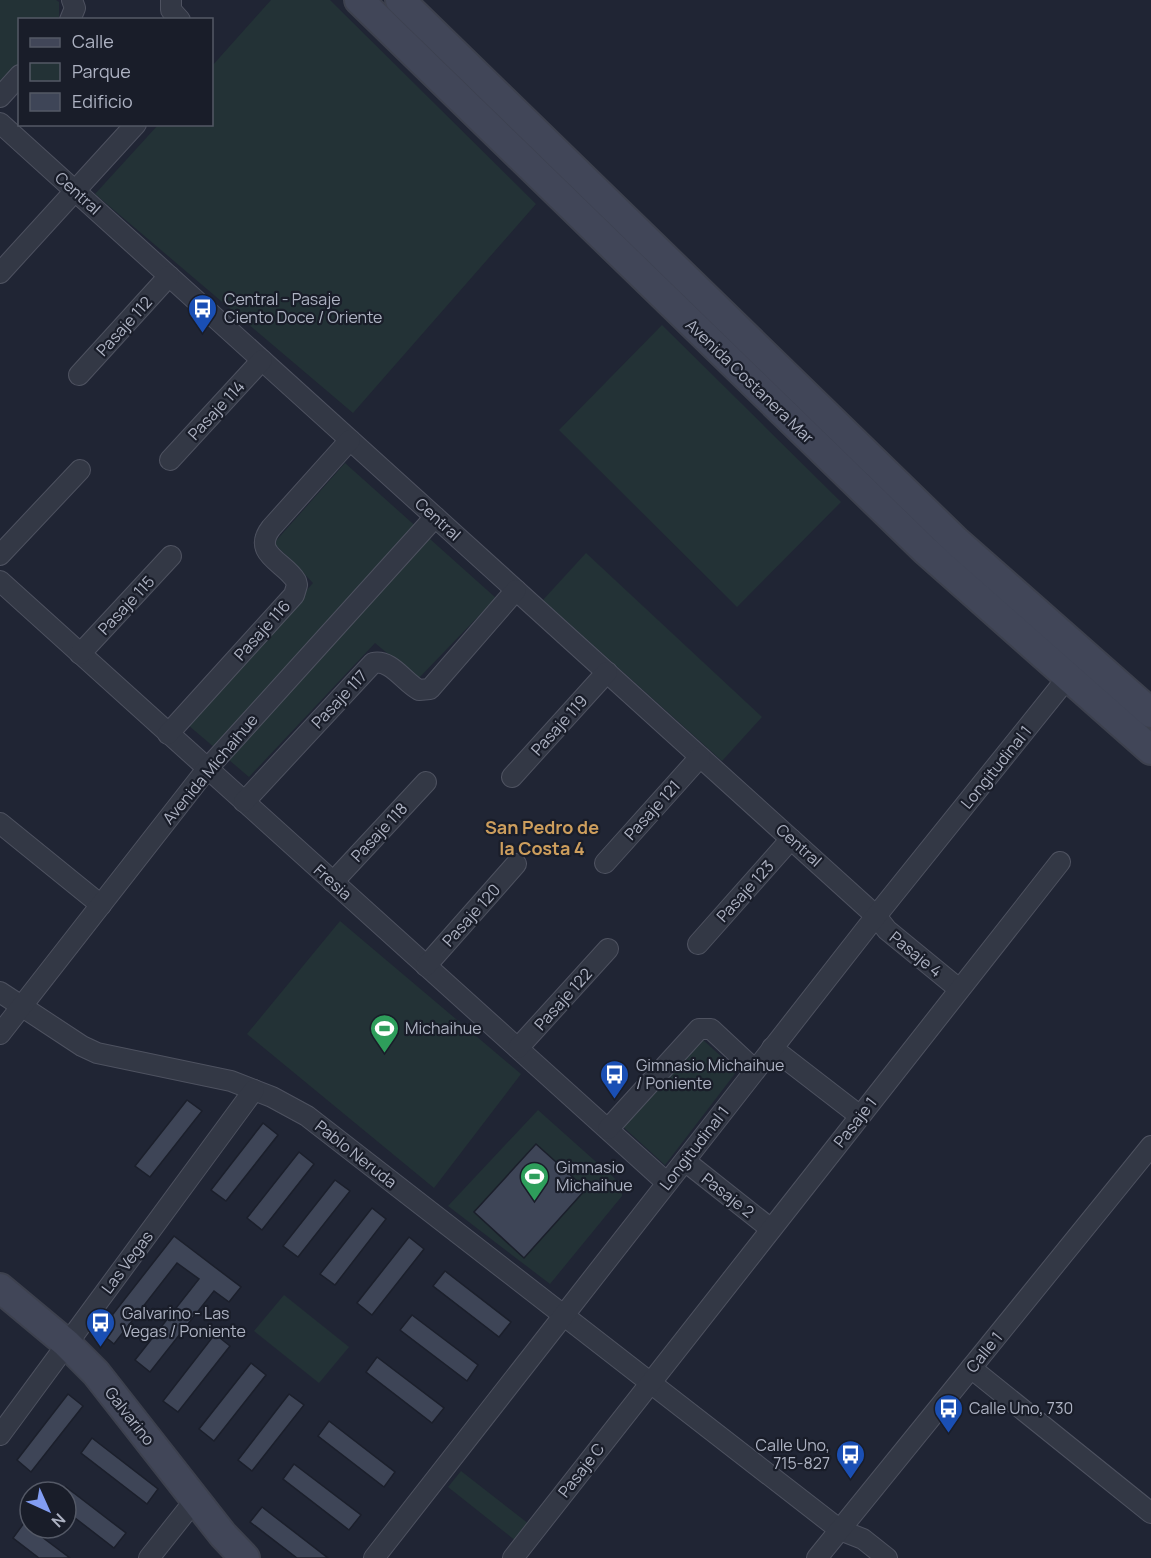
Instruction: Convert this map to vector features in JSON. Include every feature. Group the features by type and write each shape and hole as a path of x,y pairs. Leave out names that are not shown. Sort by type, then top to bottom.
{"main road":[{"name":"Avenida Costanera Mar","path":"359,0 925,550 1151,750"},
{"name":"Avenida Costanera Mar","path":"400,0 956,541 1151,713"},
{"path":"642,276 662,256"},
{"name":"Galvarino","path":"0,1288 66,1344 96,1373 195,1500 245,1558"}],"street":[{"path":"71,18 75,8 72,0"},
{"path":"171,0 171,10 178,18"},
{"path":"0,97 18,77"},
{"name":"Central","path":"0,123 876,916"},
{"path":"0,273 134,126"},
{"name":"Pasaje 112","path":"79,375 169,276"},
{"name":"Pasaje 114","path":"170,460 262,360"},
{"name":"Pasaje 116","path":"168,734 294,595 297,590 296,581 269,555 265,538 271,528 350,440"},
{"path":"0,555 80,470"},
{"name":"Avenida Michaihue","path":"0,1035 207,769 435,517"},
{"name":"Pasaje 115","path":"80,654 171,556"},
{"name":"Fresia","path":"0,581 667,1183"},
{"name":"Pasaje 117","path":"244,802 373,663 386,664 419,690 430,689 516,590"},
{"name":"Longitudinal 1","path":"375,1558 772,1048 1085,656"},
{"name":"Pasaje 119","path":"512,777 607,672"},
{"name":"Pasaje 121","path":"605,863 700,757"},
{"name":"Pasaje 118","path":"333,882 426,782"},
{"path":"0,823 101,905"},
{"name":"Pasaje 123","path":"698,944 791,839"},
{"name":"Pasaje 1","path":"650,1383 1060,862"},
{"name":"Pasaje 120","path":"426,966 516,864"},
{"name":"Pasaje 4","path":"876,916 886,930 960,989"},
{"name":"Pasaje 122","path":"518,1048 608,949"},
{"path":"0,992 21,1008"},
{"name":"Pablo Neruda","path":"21,1008 97,1053 207,1076 254,1090 307,1116 840,1530 863,1539 887,1558"},
{"path":"608,1130 699,1029 711,1029 755,1070"},
{"path":"772,1048 860,1116"},
{"name":"Las Vegas","path":"0,1435 254,1090"},
{"name":"Calle 1","path":"817,1558 1151,1146"},
{"name":"Pasaje 2","path":"685,1161 771,1229"},
{"path":"971,1368 1151,1513"},
{"name":"Pasaje C","path":"513,1558 650,1383"},
{"path":"149,1558 195,1500"}],"green space":[{"path":"0,0 56,0 59,2 58,18 18,18 18,64 0,86"},
{"path":"271,0 330,0 536,204 353,413 95,194 157,126 213,126 213,65"},
{"path":"662,325 841,502 737,607 559,430"},
{"path":"345,463 496,598 418,679 375,643 249,777 188,725 313,583 274,543"},
{"path":"586,553 762,717 722,761 543,600"},
{"name":"Michaihue","path":"340,921 521,1074 434,1188 247,1034"},
{"path":"701,1038 737,1071 665,1165 620,1124"},
{"name":"Gimnasio Michaihue","path":"538,1110 622,1185 622,1196 550,1284 448,1206"},
{"path":"284,1295 349,1347 319,1383 254,1331"},
{"path":"461,1471 529,1524 516,1541 448,1487"}],"building":[{"path":"187,1100 202,1111 150,1177 135,1166"},
{"path":"263,1123 278,1135 226,1201 211,1190"},
{"path":"536,1144 586,1189 524,1258 474,1212"},
{"path":"299,1152 314,1164 262,1230 247,1218"},
{"path":"335,1180 350,1191 298,1257 283,1246"},
{"path":"372,1208 386,1219 335,1285 320,1274"},
{"path":"174,1236 241,1287 229,1302 214,1291 150,1372 135,1360 199,1279 177,1263 114,1344 99,1332"},
{"path":"409,1237 424,1249 372,1315 357,1303"},
{"path":"445,1271 511,1322 499,1337 433,1286"},
{"path":"412,1315 478,1365 467,1381 400,1330"},
{"path":"215,1334 230,1346 178,1412 163,1401"},
{"path":"377,1357 444,1408 432,1423 366,1372"},
{"path":"251,1363 266,1375 214,1441 199,1429"},
{"path":"68,1394 83,1406 31,1472 17,1460"},
{"path":"289,1394 304,1405 252,1471 238,1460"},
{"path":"329,1421 395,1472 384,1487 318,1436"},
{"path":"92,1438 158,1489 147,1504 81,1453"},
{"path":"294,1464 361,1515 349,1530 283,1479"},
{"path":"78,1496 126,1533 114,1548 78,1520"},
{"path":"262,1507 328,1558 297,1558 250,1522"},
{"path":"18,1531 18,1540 46,1540 70,1558 39,1558 13,1538"}],"place":[{"name":"Central - Pasaje Ciento Doce / Oriente","path":"203,334"},
{"name":"Michaihue","path":"384,1054"},
{"name":"Gimnasio Michaihue / Poniente","path":"615,1100"},
{"name":"Gimnasio Michaihue","path":"535,1202"},
{"name":"Galvarino - Las Vegas / Poniente","path":"101,1348"},
{"name":"Calle Uno, 730","path":"948,1434"},
{"name":"Calle Uno, 715-827","path":"851,1480"}],"district":[{"name":"San Pedro de la Costa 4","path":"542,837"}]}
